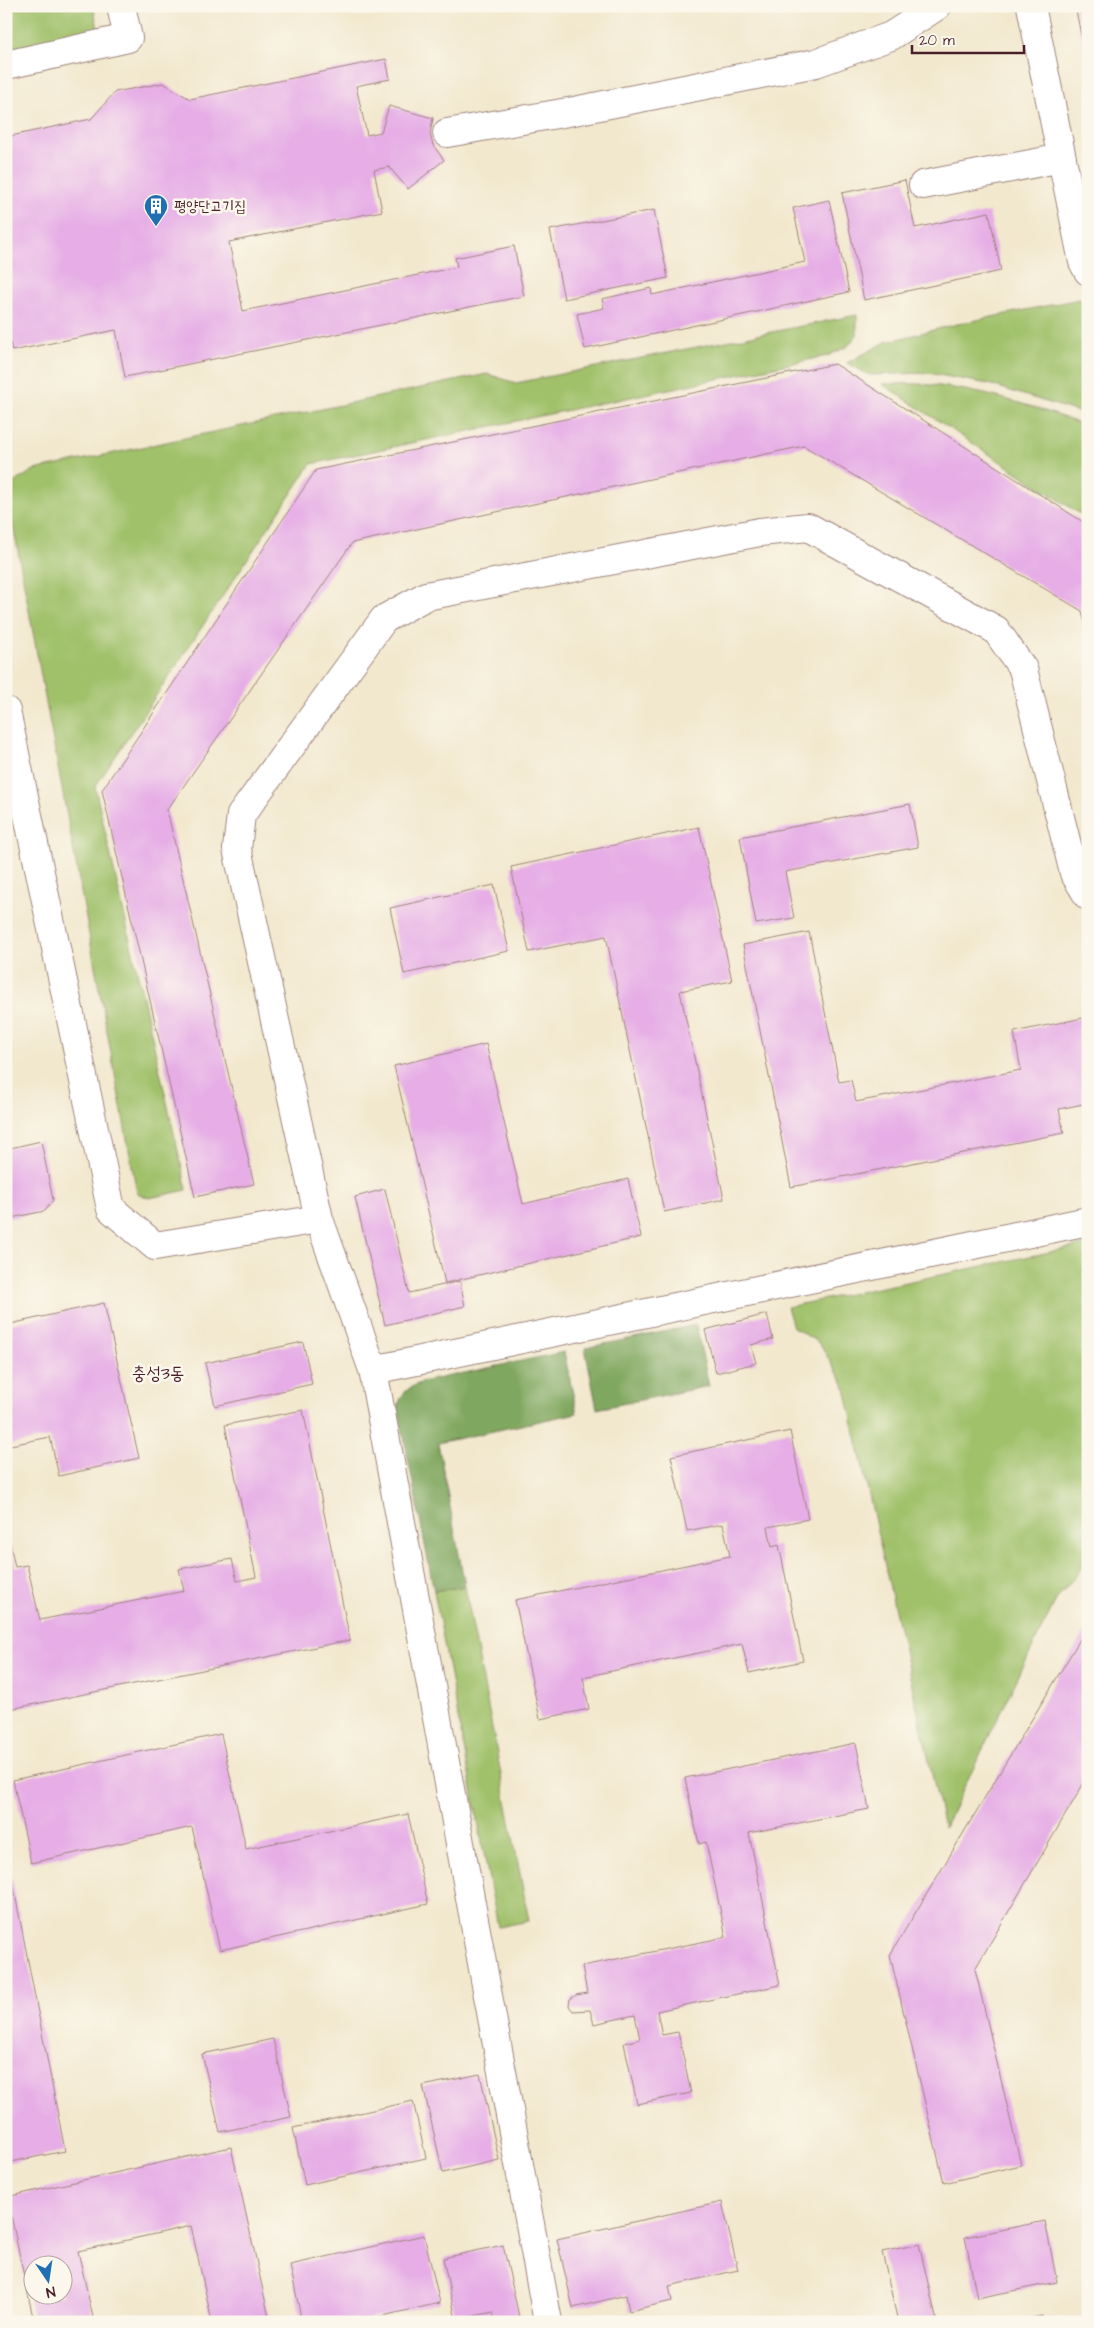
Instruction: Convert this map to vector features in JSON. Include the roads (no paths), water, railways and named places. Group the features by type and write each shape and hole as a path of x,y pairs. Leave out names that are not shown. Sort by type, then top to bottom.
{"street":[{"path":"6,65 128,38 121,6"},
{"path":"447,133 574,111 816,63 892,36 937,6"},
{"path":"1030,6 1083,262 1088,271"},
{"path":"923,185 1062,158"},
{"path":"548,2322 373,1370 319,1220 237,849 240,815 384,619 426,596 760,532 808,527 996,630 1023,669 1074,873 1088,896"},
{"path":"6,710 111,1209 155,1246 319,1220"},
{"path":"373,1370 1088,1222"}],"place":[{"name":"평양단고기집","path":"156,227"}],"district":[{"name":"충성3동","path":"158,1373"}]}
